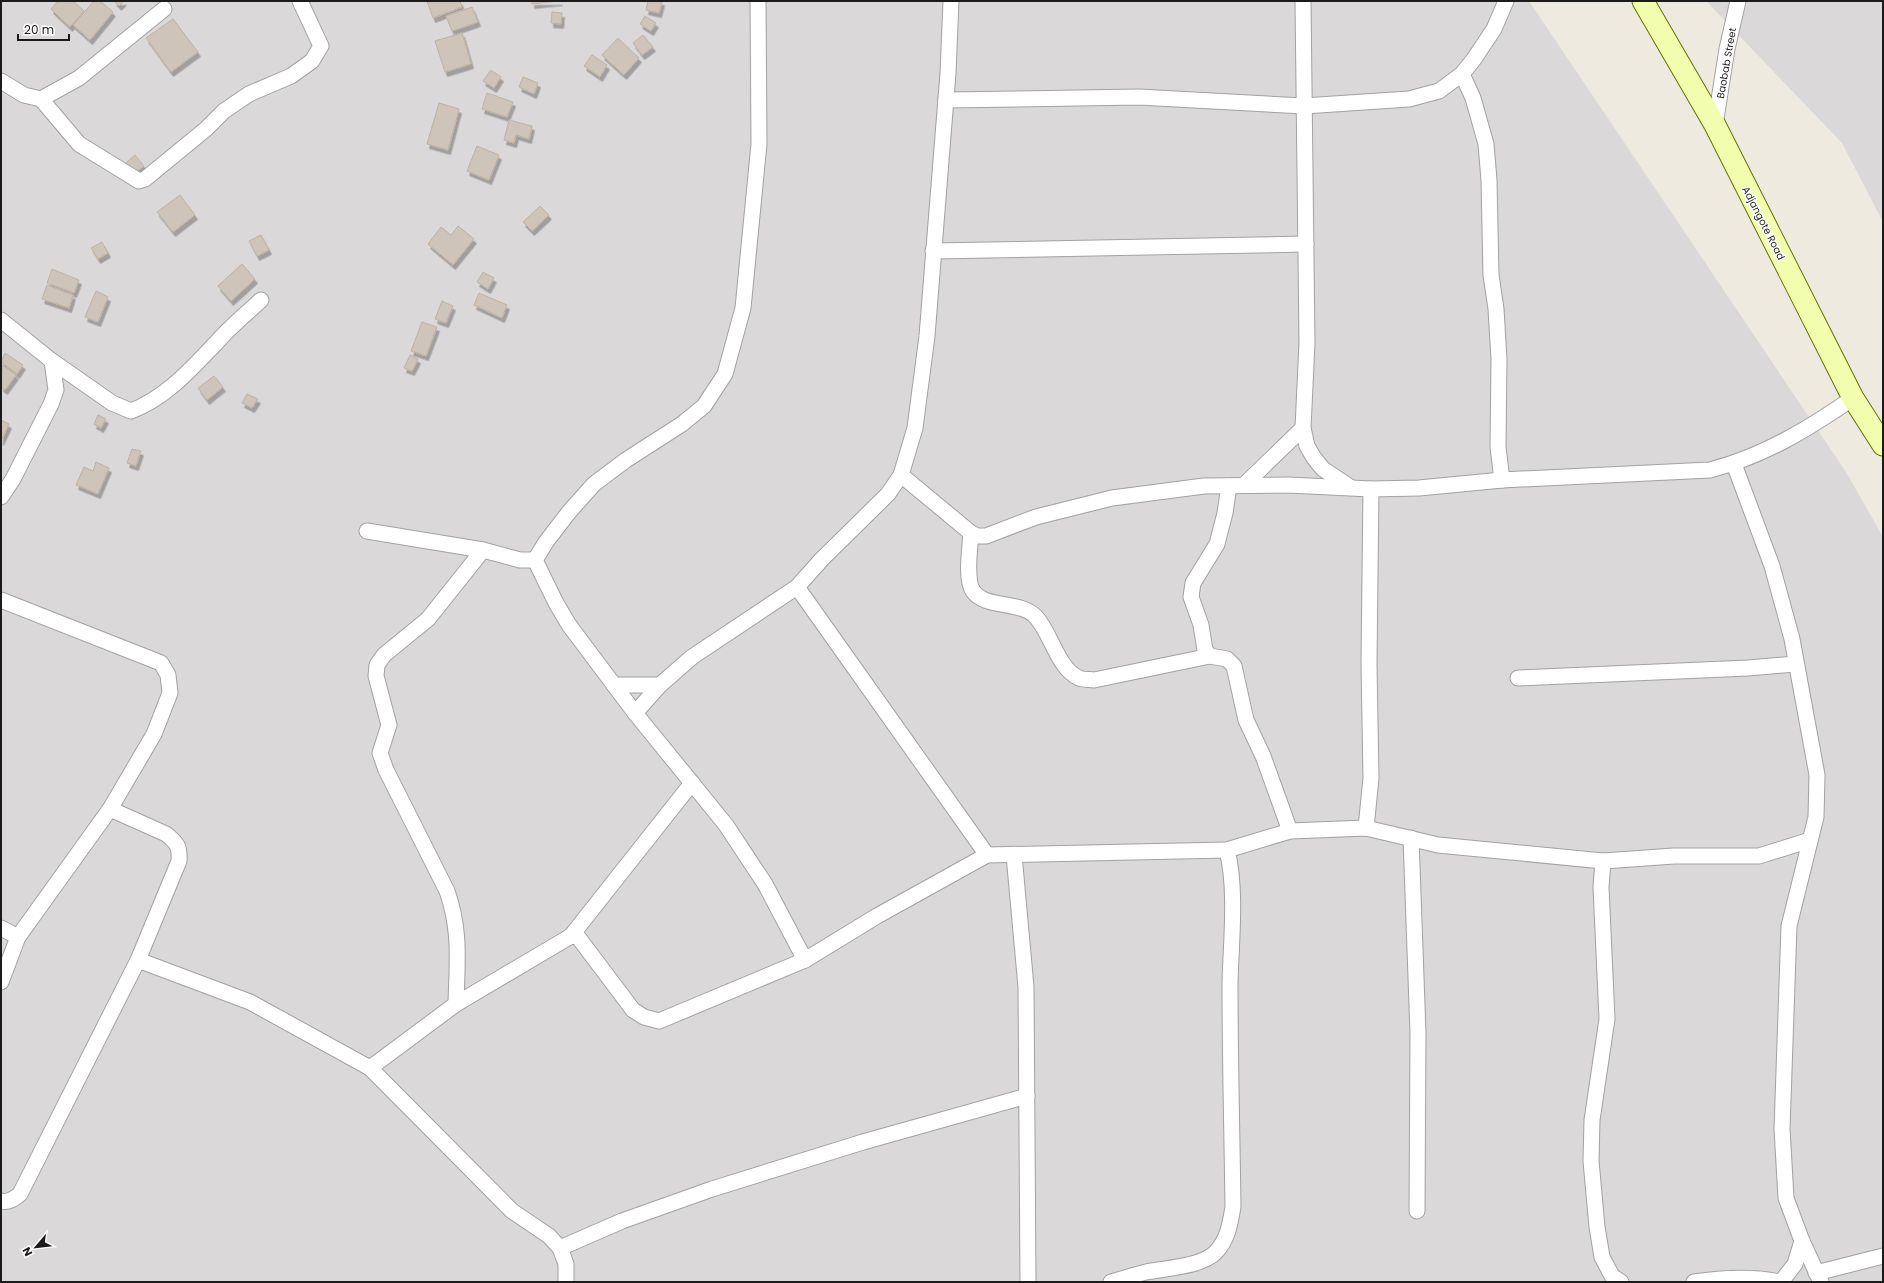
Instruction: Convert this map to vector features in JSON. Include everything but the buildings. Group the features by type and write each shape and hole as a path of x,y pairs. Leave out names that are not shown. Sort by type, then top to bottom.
{"street":[{"path":"1,81 24,95 41,99 79,144 139,181 145,179 224,112 249,94 291,76 312,61 322,46 300,1"},
{"path":"535,560 564,518 594,484 626,460 682,424 704,406 725,374 742,308 759,144 758,1"},
{"path":"635,713 660,685 692,657 797,587 822,559 888,494 901,475 915,428 927,336 946,100 951,1"},
{"path":"1303,1 1307,343 1303,428 1308,446 1314,458 1323,469 1351,488"},
{"path":"946,100 1139,97 1304,106 1410,99 1439,91 1462,74 1494,29 1506,1"},
{"name":"Adjangote Road","path":"1643,1 1715,125 1853,398 1883,444"},
{"name":"Baobab Street","path":"1715,125 1727,49 1738,1"},
{"path":"41,99 79,78 164,9"},
{"path":"1462,74 1473,98 1486,144 1489,180 1491,275 1496,309 1499,359 1498,447 1502,480"},
{"path":"933,251 1306,244"},
{"path":"1,320 52,361 112,403 131,411 145,406 195,367 217,341 261,300"},
{"path":"1,498 13,479 51,404 56,390 52,361"},
{"path":"901,475 971,534 986,536 1036,517 1112,498 1204,486 1288,485 1371,489 1419,488 1502,480 1710,470 1734,464 1770,448 1812,426 1853,398"},
{"path":"1244,485 1303,428"},
{"path":"1734,464 1772,566 1792,639 1817,775 1816,817 1789,926 1782,1129 1786,1198 1802,1241 1819,1278 1883,1256"},
{"path":"1210,656 1205,650 1201,625 1191,597 1194,583 1216,544 1225,513 1229,486"},
{"path":"1366,828 1371,778 1368,664 1371,489"},
{"path":"367,531 483,550 520,560 535,560"},
{"path":"971,534 969,582 973,591 981,599 1026,609 1036,617 1068,670 1080,679 1094,680 1210,656 1227,659 1234,666 1246,720 1263,756 1290,831"},
{"path":"456,1004 458,945 454,912 447,891 386,770 380,753 389,725 376,676 377,665 384,655 428,619 483,550"},
{"path":"535,560 569,625 635,713 726,825 765,884 805,960"},
{"path":"797,587 987,855"},
{"path":"1,600 161,663 168,675 170,693 154,734 110,810 18,937 1,982"},
{"path":"1518,678 1748,668 1796,664"},
{"path":"614,685 660,685"},
{"path":"370,1068 456,1004 571,936 692,783"},
{"path":"1,1201 5,1202 14,1199 20,1194 138,960 179,861 180,849 174,840 166,834 110,810"},
{"path":"571,936 578,937 633,1010 644,1017 659,1021 805,960 877,916 987,855 1227,850 1290,831 1366,828 1438,845 1603,861 1674,856 1759,856 1810,840"},
{"path":"1411,838 1418,1033 1417,1211"},
{"path":"1111,1282 1202,1260 1215,1253 1225,1241 1230,1227 1233,1207 1230,984 1232,884 1231,864 1227,850"},
{"path":"1014,855 1026,987 1028,1282"},
{"path":"1603,861 1601,886 1607,1019 1592,1120 1591,1162 1596,1227 1602,1257 1612,1276 1622,1282"},
{"path":"1,928 18,937"},
{"path":"138,960 250,1002 370,1068 512,1211 548,1236 560,1248 566,1264 566,1282"},
{"path":"560,1248 622,1221 712,1189 863,1142 1027,1096"},
{"path":"1694,1282 1728,1277 1755,1278 1781,1282 1795,1264 1802,1241"}],"shaded area":[{"path":"1,1 1529,1 1846,472 1883,537 1883,1282 1,1282"},
{"path":"1706,1 1883,1 1883,222 1842,143"}]}
